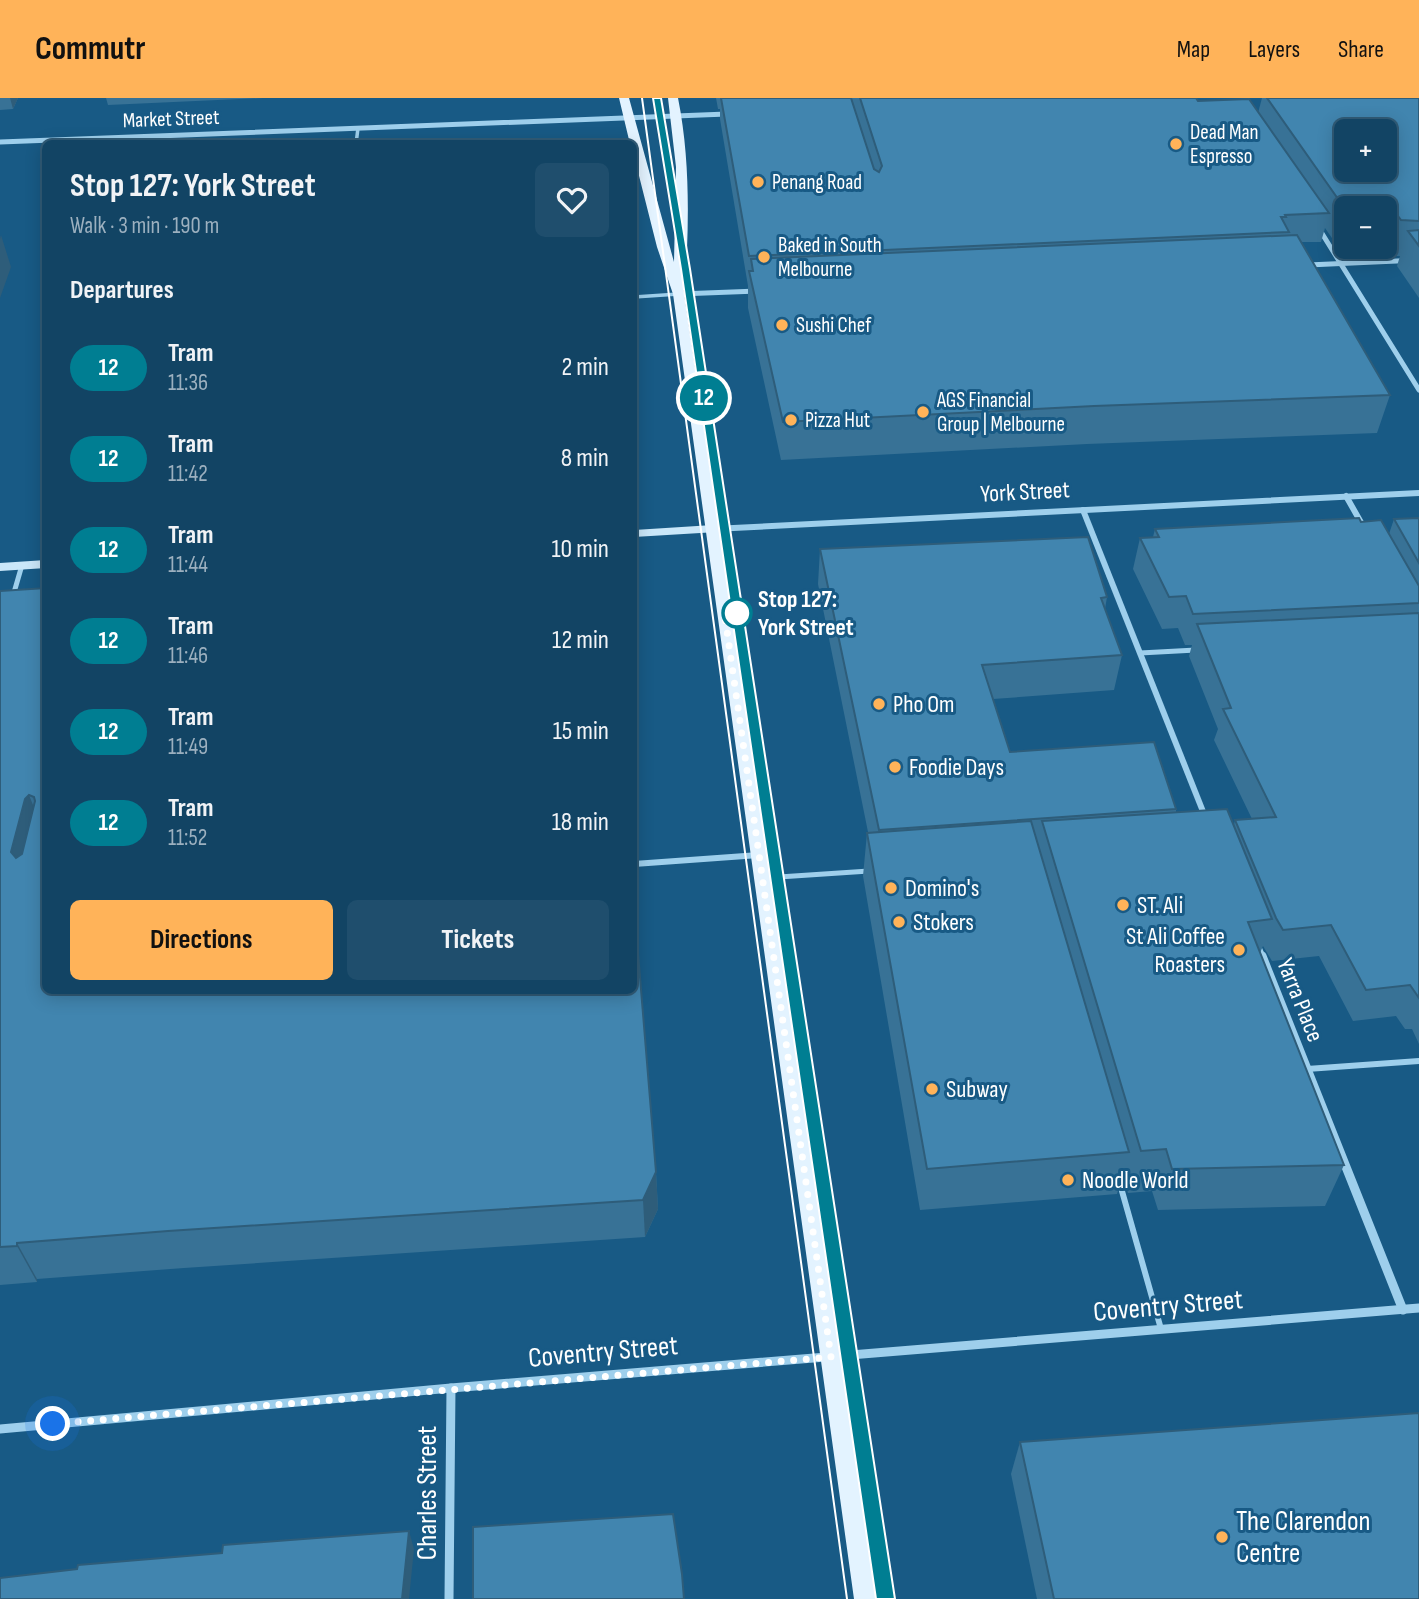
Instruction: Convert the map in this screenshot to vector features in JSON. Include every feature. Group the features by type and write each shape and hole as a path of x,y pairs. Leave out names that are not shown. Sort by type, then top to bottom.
{"main road":[{"path":"624,98 635,140"},
{"path":"673,98 677,116 682,203 679,294"},
{"path":"637,148 679,294 866,1599"}],"street":[{"name":"Market Street","path":"52,140 734,113"},
{"name":"Market Street","path":"0,142 42,140"},
{"path":"1313,221 1343,264 1419,390"},
{"path":"1306,265 1419,260"},
{"path":"679,294 766,290"},
{"name":"York Street","path":"637,534 1419,493"},
{"path":"1346,496 1369,538"},
{"path":"1083,510 1213,834"},
{"path":"0,567 42,564"},
{"path":"637,863 759,855"},
{"name":"Yarra Place","path":"1252,933 1403,1310"},
{"name":"Coventry Street","path":"0,1429 451,1388 1419,1308"},
{"name":"Charles Street","path":"449,1599 451,1388"}],"lane":[{"path":"356,140 358,128"},
{"path":"637,297 679,294"},
{"path":"12,600 22,565"},
{"path":"1140,653 1210,650"},
{"path":"763,878 881,870"},
{"path":"1307,1069 1419,1061"},
{"path":"1114,1165 1161,1329"}],"building":[{"path":"721,98 851,98 874,169 879,172 882,166 860,98 1196,98 1198,101 1249,99 1329,213 1285,215 1286,217 1281,217 1289,232 749,256"},
{"path":"1267,98 1419,98 1419,221 1401,220 1397,215 1397,196 1336,196"},
{"path":"1419,230 1419,246 1408,231"},
{"path":"1297,235 1390,395 1094,406 783,422 749,271 753,271 751,259"},
{"path":"1359,518 1361,522 1381,520 1419,586 1419,603 1193,614 1186,596 1169,597 1140,538 1159,537 1155,529"},
{"path":"1419,518 1419,563 1394,519"},
{"path":"1088,537 1107,597 1101,598 1122,655 982,665 1010,752 1154,742 1176,809 879,830 820,549"},
{"path":"42,588 42,994 637,994 637,941 656,1172 643,1200 168,1231 17,1243 17,1246 0,1247 0,591","holes":["29,795 34,797 22,854 16,858 11,852 25,799"]},
{"path":"1419,613 1419,998 1410,985 1366,990 1331,925 1283,930 1235,820 1276,817 1223,709 1231,708 1197,624"},
{"path":"1227,809 1272,919 1248,922 1344,1165 1172,1169 1166,1149 1141,1151 1042,821"},
{"path":"1031,821 1129,1152 927,1169 867,833"},
{"name":"The Clarendon Centre","path":"1419,1413 1419,1599 1054,1599 1020,1442"},
{"path":"673,1514 684,1599 473,1599 473,1527"},
{"path":"409,1531 402,1599 0,1599 0,1578 77,1569 78,1565 222,1553 223,1545"}],"tram line":[{"path":"642,98 847,1599"},
{"path":"657,98 885,1599"},
{"name":"12","path":"657,98 885,1599"}],"place":[{"name":"Dead Man Espresso","path":"1176,144"},
{"name":"Penang Road","path":"758,182"},
{"name":"Baked in South Melbourne","path":"764,257"},
{"name":"Sushi Chef","path":"782,325"},
{"name":"AGS Financial Group | Melbourne","path":"923,412"},
{"name":"Pizza Hut","path":"791,420"},
{"name":"Stop 127: York Street","path":"737,613"},
{"name":"Pho Om","path":"879,704"},
{"name":"Foodie Days","path":"895,767"},
{"name":"Domino's","path":"891,888"},
{"name":"ST. Ali","path":"1123,905"},
{"name":"Stokers","path":"899,922"},
{"name":"St Ali Coffee Roasters","path":"1239,950"},
{"name":"Subway","path":"932,1089"},
{"name":"Noodle World","path":"1068,1180"},
{"name":"The Clarendon Centre","path":"1222,1537"}],"route":[{"path":"53,1424 477,1385 831,1357 724,610 737,613"}]}
